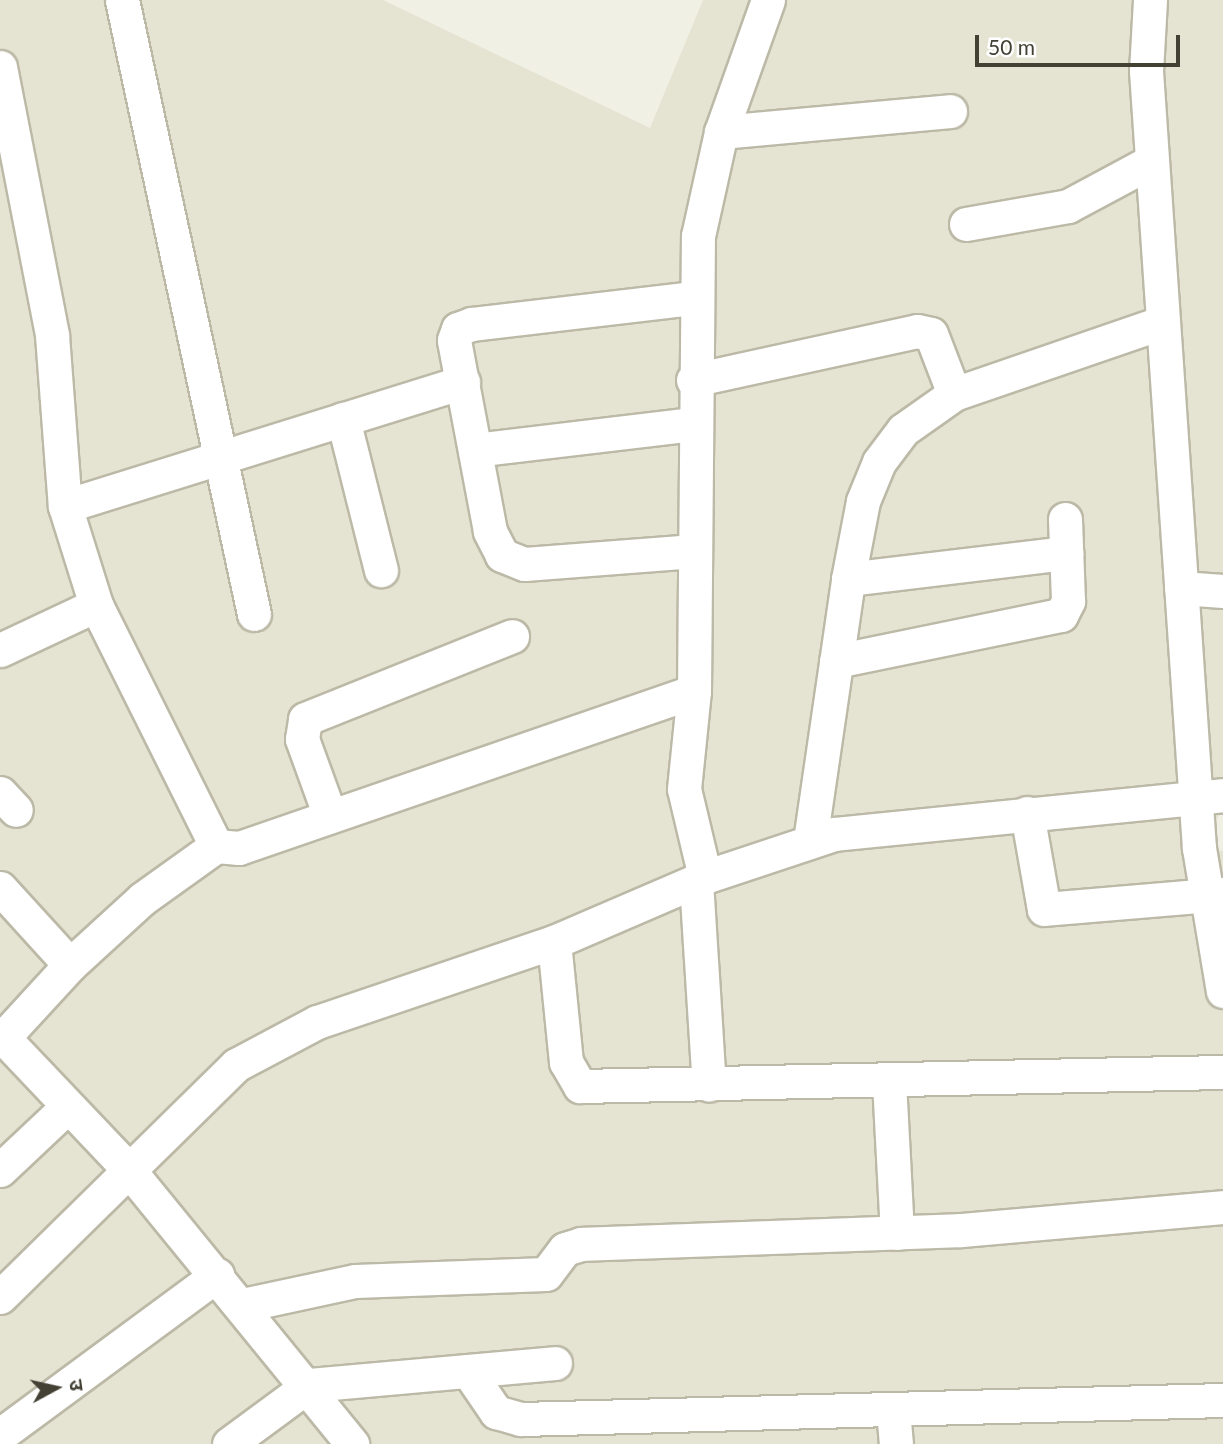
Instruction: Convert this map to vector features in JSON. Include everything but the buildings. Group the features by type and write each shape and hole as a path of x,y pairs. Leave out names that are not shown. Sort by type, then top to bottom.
{"street":[{"path":"121,0 217,458 254,614"},
{"path":"709,1085 700,879 684,789 694,691 693,380 698,236 721,132 768,0"},
{"path":"1150,0 1146,71 1181,588 1209,795 1223,991"},
{"path":"0,66 52,335 65,506 96,605 216,846"},
{"path":"721,132 950,111"},
{"path":"966,224 1068,206 1152,160"},
{"path":"694,551 512,562 490,531 454,340 463,326 695,298"},
{"path":"810,841 848,579 863,501 879,462 903,430 954,394 1163,322"},
{"path":"693,380 917,331 931,334 954,394"},
{"path":"65,506 463,382"},
{"path":"343,419 381,570"},
{"path":"475,450 693,424"},
{"path":"836,661 1054,619 1068,601 1065,519"},
{"path":"848,579 1066,553"},
{"path":"1181,588 1223,591"},
{"path":"0,650 96,605"},
{"path":"330,816 302,738 305,719 512,636"},
{"path":"352,1444 309,1385 128,1169 1,1037 71,965 142,899 216,846 239,848 694,691"},
{"path":"0,1297 236,1065 274,1043 359,1005 554,942 700,879 810,841 872,826 1209,795"},
{"path":"1027,813 1044,909 1216,894"},
{"path":"0,888 71,965"},
{"path":"554,942 571,1078 592,1088 1223,1072"},
{"path":"889,1081 897,1233"},
{"path":"0,1170 68,1106"},
{"path":"243,1306 368,1279 546,1274 565,1249 581,1244 897,1233 1223,1207"},
{"path":"0,1435 217,1275"},
{"path":"229,1444 309,1385 555,1363"},
{"path":"468,1371 496,1412 521,1419 1223,1400"},
{"path":"893,1410 896,1444"}],"shaded area":[{"path":"0,0 383,0 650,128 703,0 1223,0 1223,809 1200,848 1223,851 1223,1444 0,1444"}]}
